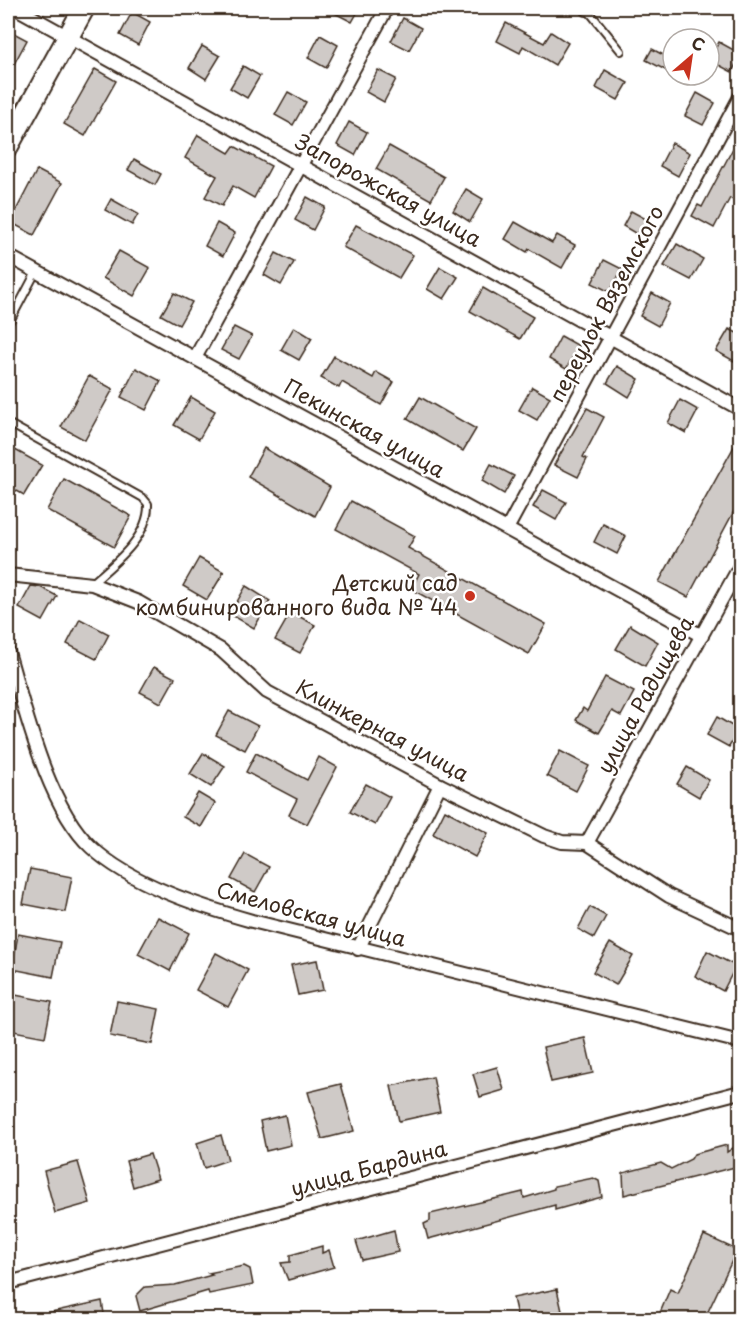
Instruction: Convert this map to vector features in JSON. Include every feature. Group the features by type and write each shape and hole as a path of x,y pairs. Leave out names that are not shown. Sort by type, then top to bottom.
{"main road":[{"path":"8,146 84,8"}],"street":[{"name":"Запорожская улица","path":"16,8 741,409"},
{"path":"195,358 387,8"},
{"name":"переулок Вяземского","path":"507,529 741,97"},
{"name":"Пекинская улица","path":"8,256 702,636"},
{"name":"улица Радищева","path":"586,843 741,566"},
{"name":"Клинкерная улица","path":"8,575 92,584 138,602 221,650 252,681 267,692 440,785 544,836 562,842 586,843 669,896 741,930"},
{"name":"Смеловская улица","path":"8,652 37,749 60,804 91,847 135,877 203,907 358,949 739,1038"},
{"path":"358,949 440,785"},
{"name":"улица Бардина","path":"8,1283 741,1092"}],"lane":[{"path":"557,9 587,8 621,51"},
{"path":"8,325 36,272"},
{"path":"8,423 143,498 148,504 148,513 133,544 92,584"}],"building":[{"path":"325,8 360,8 352,22"},
{"path":"132,12 150,22 138,45 120,35"},
{"path":"403,18 421,28 409,50 391,41"},
{"path":"506,23 544,43 551,32 568,43 555,65 523,46 520,53 497,41"},
{"path":"8,30 27,40 8,75"},
{"path":"320,35 338,45 326,68 308,58"},
{"path":"721,43 741,54 732,72 721,66"},
{"path":"202,46 220,56 206,79 189,68"},
{"path":"652,49 661,54 661,68 646,60"},
{"path":"243,66 260,76 247,98 230,88"},
{"path":"95,69 116,81 85,136 64,124"},
{"path":"378,70 396,79 384,102 366,92"},
{"path":"605,70 628,83 618,100 596,88"},
{"path":"288,92 306,102 293,125 275,115"},
{"path":"697,93 715,103 703,125 685,116"},
{"path":"349,122 367,132 355,155 337,145"},
{"path":"741,133 741,189 734,201 730,198 714,228 692,216 698,205 702,207"},
{"path":"198,135 229,153 234,146 271,166 254,198 233,186 222,206 205,197 217,176 185,158"},
{"path":"672,143 690,153 678,176 660,166"},
{"path":"389,146 444,177 431,200 376,169"},
{"path":"134,159 161,174 155,185 128,170"},
{"path":"37,170 62,183 34,235 10,222"},
{"path":"466,189 483,199 470,222 453,211"},
{"path":"307,197 325,207 313,230 295,220"},
{"path":"111,199 138,214 132,225 105,210"},
{"path":"631,211 648,220 640,236 623,226"},
{"path":"515,222 552,243 557,235 575,245 562,268 529,249 527,252 505,239"},
{"path":"217,223 235,233 223,256 205,246"},
{"path":"356,225 413,255 399,278 343,247"},
{"path":"677,244 703,259 691,280 664,266"},
{"path":"119,251 150,268 134,296 103,278"},
{"path":"276,253 294,262 281,285 264,275"},
{"path":"604,260 622,269 610,292 592,283"},
{"path":"440,267 458,277 444,299 427,289"},
{"path":"483,288 533,317 520,339 470,311"},
{"path":"174,293 192,302 179,325 161,315"},
{"path":"652,293 670,303 658,326 640,316"},
{"path":"234,327 252,336 239,359 221,350"},
{"path":"294,327 312,338 299,360 281,350"},
{"path":"729,329 741,335 741,349 734,361 716,351"},
{"path":"561,336 579,346 566,369 549,359"},
{"path":"334,356 373,378 376,372 394,382 381,405 342,382 339,388 321,378"},
{"path":"617,366 639,379 629,397 607,383"},
{"path":"136,368 161,381 146,410 121,397"},
{"path":"89,376 113,389 85,440 61,427"},
{"path":"532,387 550,397 537,420 519,410"},
{"path":"191,397 215,411 199,439 174,425"},
{"path":"420,397 476,429 463,451 407,419"},
{"path":"680,400 698,410 686,433 668,423"},
{"path":"587,408 604,417 583,457 587,459 578,477 554,465"},
{"path":"741,434 741,498 688,597 659,582"},
{"path":"8,446 42,465 24,495 8,486"},
{"path":"264,448 330,487 315,516 248,477"},
{"path":"491,464 514,476 504,494 482,481"},
{"path":"64,479 131,516 114,547 47,510"},
{"path":"543,490 566,502 556,520 533,507"},
{"path":"351,501 415,536 408,548 546,624 529,654 411,589 419,574 336,529"},
{"path":"603,524 626,536 617,554 594,542"},
{"path":"199,558 224,572 207,600 183,586"},
{"path":"31,586 40,587 57,596 43,621 19,608"},
{"path":"246,586 270,601 254,628 230,614"},
{"path":"291,612 315,625 300,653 275,640"},
{"path":"80,619 109,634 96,659 67,644"},
{"path":"630,625 658,642 645,666 616,649"},
{"path":"154,667 175,678 161,703 140,692"},
{"path":"605,677 634,692 621,716 612,711 599,733 576,720 583,708 587,711"},
{"path":"229,711 258,726 245,750 216,735"},
{"path":"717,717 739,730 729,747 707,735"},
{"path":"560,751 589,766 576,791 547,776"},
{"path":"203,753 225,766 211,787 190,774"},
{"path":"256,753 307,780 319,757 337,767 307,824 289,815 297,799 246,772"},
{"path":"687,767 709,780 699,797 677,784"},
{"path":"366,784 390,797 375,825 350,812"},
{"path":"198,793 215,803 201,827 183,817"},
{"path":"445,810 488,833 475,857 433,834"},
{"path":"245,854 269,867 255,892 231,879"},
{"path":"30,869 72,877 65,912 23,904"},
{"path":"590,907 606,916 594,938 578,929"},
{"path":"158,917 189,933 170,971 138,954"},
{"path":"18,934 60,942 53,977 12,969"},
{"path":"610,943 633,956 616,985 593,972"},
{"path":"707,951 736,966 723,991 695,976"},
{"path":"216,953 248,970 228,1007 196,990"},
{"path":"317,960 323,990 298,995 291,965"},
{"path":"10,994 52,1002 45,1037 8,1030"},
{"path":"117,1001 159,1009 152,1044 110,1036"},
{"path":"585,1038 593,1073 551,1082 543,1047"},
{"path":"497,1067 504,1090 480,1097 473,1074"},
{"path":"433,1077 440,1112 399,1121 391,1086"},
{"path":"341,1084 354,1131 322,1139 308,1092"},
{"path":"285,1115 291,1145 266,1151 260,1121"},
{"path":"221,1135 228,1160 204,1168 197,1143"},
{"path":"727,1145 727,1152 733,1148 739,1166 624,1195 623,1173 661,1163 671,1169 691,1159 694,1154"},
{"path":"150,1154 158,1179 133,1187 126,1161"},
{"path":"78,1162 90,1203 55,1213 44,1171"},
{"path":"593,1178 599,1181 602,1197 555,1210 555,1205 428,1239 424,1224 430,1221 430,1214 523,1192 524,1198 554,1189 554,1186"},
{"path":"394,1230 398,1252 362,1260 356,1241"},
{"path":"704,1235 737,1250 704,1320 657,1320 670,1289 678,1293"},
{"path":"322,1246 322,1253 329,1250 334,1267 288,1280 281,1263 290,1262 290,1255"},
{"path":"244,1266 250,1269 253,1285 209,1294 208,1291 140,1311 136,1296 145,1287 175,1285 212,1275 208,1273"},
{"path":"557,1289 562,1311 518,1320 513,1298"},
{"path":"102,1301 105,1320 42,1320 42,1314"}],"place":[{"name":"Детский сад комбинированного вида № 44","path":"470,596"}]}
